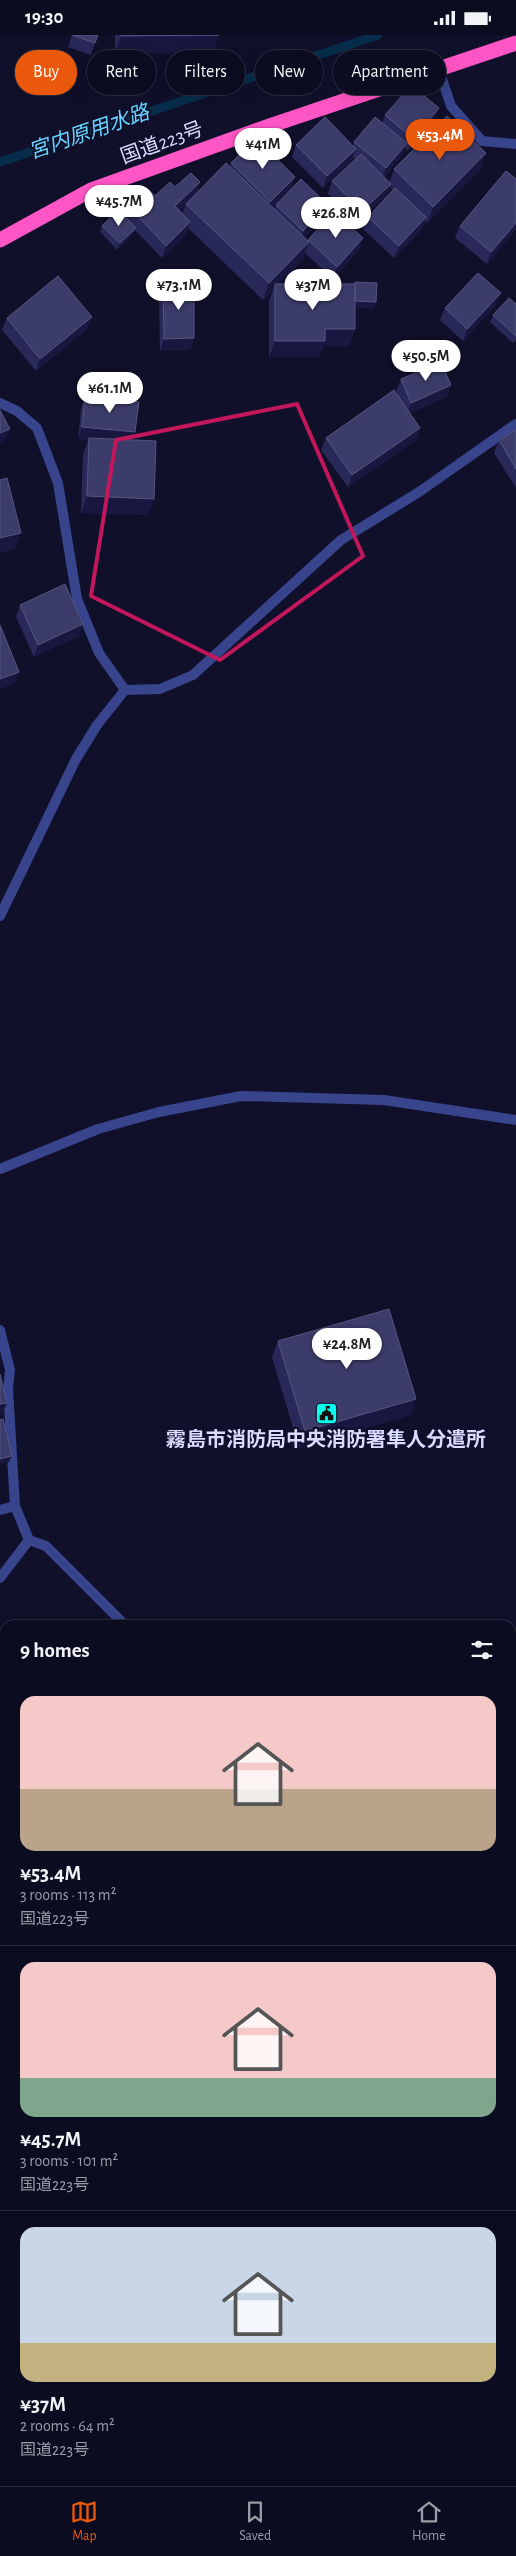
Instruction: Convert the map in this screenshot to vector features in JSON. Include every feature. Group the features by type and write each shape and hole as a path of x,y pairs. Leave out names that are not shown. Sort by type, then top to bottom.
{"highway":[{"name":"国道223号","path":"446,68 516,43"},
{"name":"国道223号","path":"0,240 91,190 272,125 363,95"}],"street":[{"path":"446,91 451,106 482,141 516,144"},
{"path":"0,403 17,411 37,428 58,483 77,599 99,653 125,691"},
{"path":"0,916 76,759 97,725 125,691 160,689 193,675 341,540 419,492 516,423"},
{"path":"0,1169 98,1129 159,1113 241,1096 384,1100 516,1120"},
{"path":"0,1330 10,1370 8,1389 15,1506 29,1540 46,1546 120,1620"},
{"path":"0,1510 15,1506"},
{"path":"0,1578 29,1540"}],"highlighted area":[{"path":"297,404 363,556 220,660 91,596 116,440"}],"building":[{"path":"72,35 98,35 95,43"},
{"path":"121,35 219,35 121,36"},
{"path":"402,95 423,95 439,108 413,139 385,115"},
{"path":"447,116 486,153 433,207 394,169"},
{"path":"325,117 356,149 327,176 296,145"},
{"path":"375,117 407,143 386,168 354,142"},
{"path":"256,138 295,177 270,202 231,163"},
{"path":"361,154 391,184 362,211 332,181"},
{"path":"226,163 309,242 269,283 186,204"},
{"path":"506,171 516,179 516,223 491,252 460,226"},
{"path":"191,173 200,182 175,206 190,222 166,246 128,206 146,188 155,196 170,182 175,187"},
{"path":"301,179 328,205 303,231 276,205"},
{"path":"395,188 426,217 399,246 368,217"},
{"path":"118,210 136,228 120,243 102,226"},
{"path":"334,211 363,238 337,267 308,240"},
{"path":"478,273 501,293 467,329 445,308"},
{"path":"58,276 92,317 40,359 7,318"},
{"path":"355,282 377,283 376,302 355,301"},
{"path":"163,283 194,283 194,338 164,339"},
{"path":"275,284 355,284 355,329 325,329 325,341 275,341"},
{"path":"509,298 516,304 516,336 493,315"},
{"path":"441,362 451,385 411,403 401,379"},
{"path":"394,390 420,428 352,475 326,438"},
{"path":"85,397 139,402 135,432 82,427"},
{"path":"0,410 10,429 0,433"},
{"path":"516,430 516,469 499,440"},
{"path":"89,438 156,441 154,499 87,496"},
{"path":"7,478 21,533 0,538 0,480"},
{"path":"65,584 83,624 38,645 20,605"},
{"path":"0,625 19,672 0,679"},
{"path":"389,1309 416,1399 305,1431 278,1341"},
{"path":"0,1374 7,1403 0,1404"},
{"path":"3,1419 12,1456 0,1459 0,1420"}],"waterway":[{"name":"宮内原用水路","path":"0,162 378,35"}],"place":[{"name":"霧島市消防局中央消防署隼人分遣所","path":"326,1414"}]}
